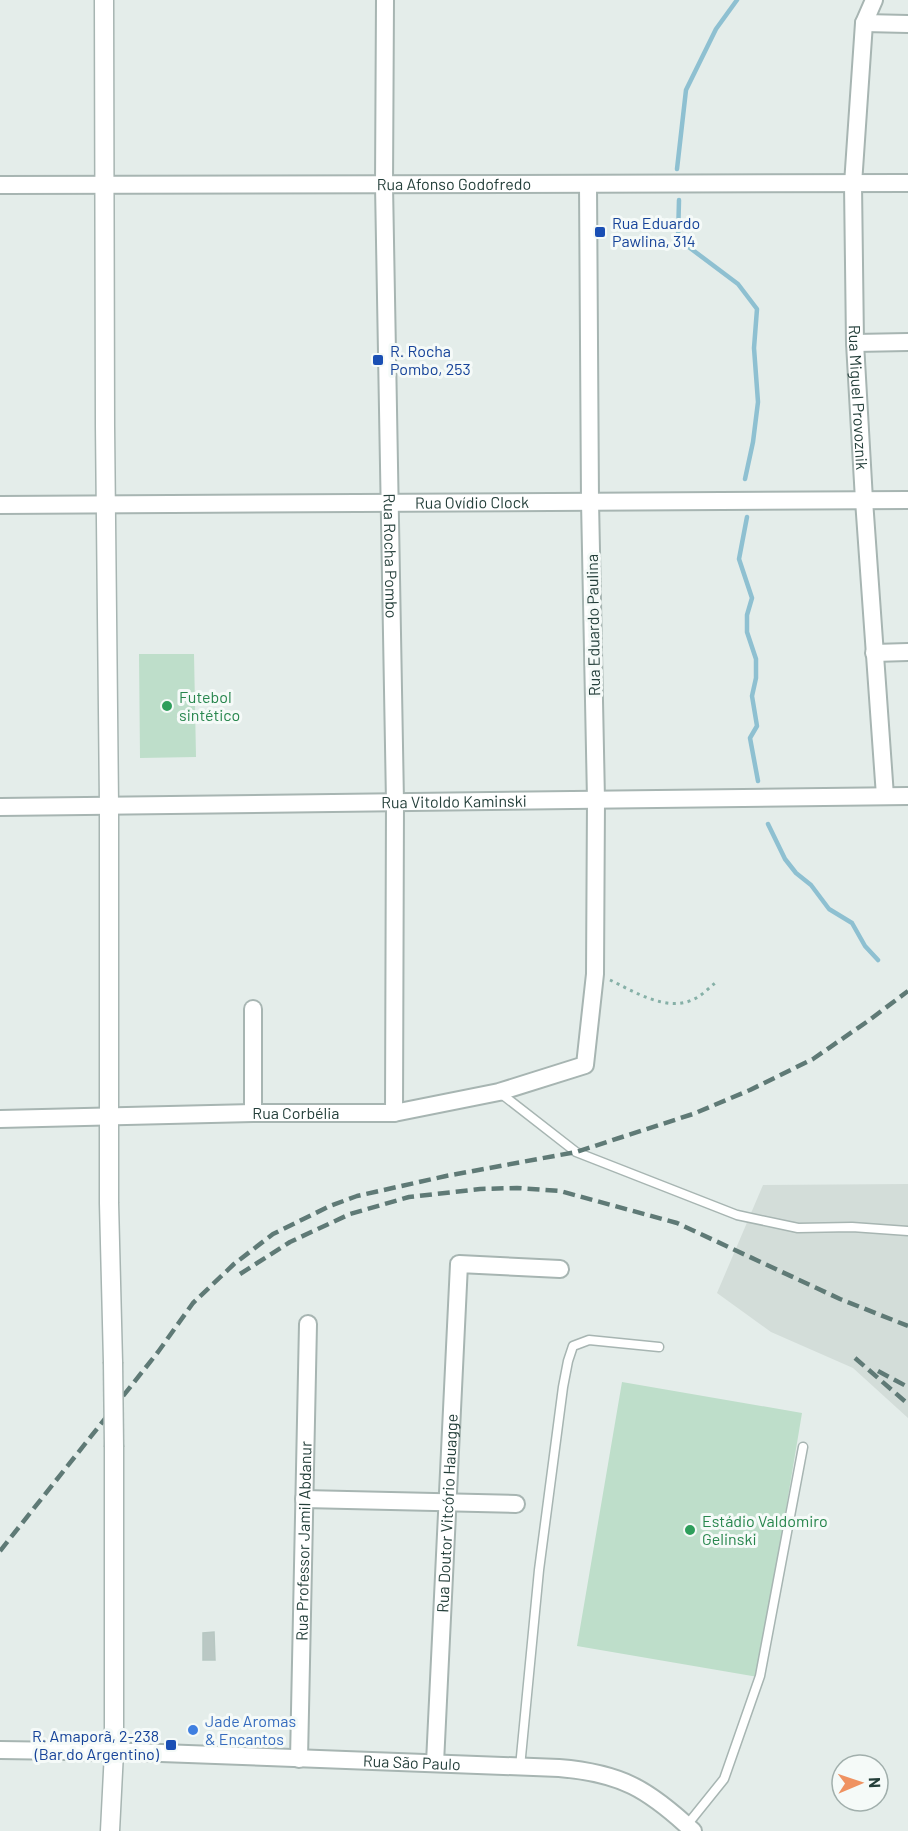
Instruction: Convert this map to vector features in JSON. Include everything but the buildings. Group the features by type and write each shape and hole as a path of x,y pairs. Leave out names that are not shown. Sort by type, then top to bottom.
{"street":[{"path":"104,0 114,1447 114,1752 110,1831"},
{"name":"Rua Rocha Pombo","path":"385,0 384,184 395,802 394,1113"},
{"name":"Rua Miguel Provoznik","path":"874,0 864,23 854,184 855,343 885,796"},
{"path":"864,23 908,24"},
{"name":"Rua Afonso Godofredo","path":"0,185 908,183"},
{"name":"Rua Eduardo Paulina","path":"585,1065 595,974 596,800 590,501 588,184"},
{"path":"855,343 908,342"},
{"name":"Rua Ovídio Clock","path":"0,505 908,500"},
{"path":"874,653 908,652"},
{"name":"Rua Vitoldo Kaminski","path":"0,807 908,796"},
{"path":"253,1009 253,1113"},
{"name":"Rua Corbélia","path":"0,1119 253,1113 394,1113 499,1092 585,1065"},
{"name":"Rua Doutor Vitcório Hauagge","path":"435,1763 459,1264 560,1269"},
{"name":"Rua Professor Jamil Abdanur","path":"299,1759 308,1324"},
{"path":"304,1499 516,1504"},
{"name":"Rua São Paulo","path":"0,1750 435,1763 580,1770 613,1777 651,1795 674,1812 690,1828"}],"lane":[{"path":"499,1092 576,1152 737,1215 798,1228 852,1227 908,1231"},
{"path":"520,1767 539,1570 568,1361 573,1346 590,1340 659,1347"},
{"path":"690,1828 724,1779 760,1676 803,1448"}],"path":[{"path":"595,974 664,1002 681,1003 693,1000 715,983"}],"shaded area":[{"path":"908,1184 908,1418 853,1368 771,1332 717,1293 763,1185"}],"green space":[{"name":"Futebol sintético","path":"139,654 194,654 196,757 140,758"},
{"name":"Estádio Valdomiro Gelinski","path":"622,1382 802,1413 758,1677 577,1646"}],"waterway":[{"path":"677,169 686,90 716,29 737,0"},
{"path":"679,200 678,239 738,284 757,309 754,348 758,402 745,479"},
{"path":"747,517 739,559 752,598 747,615 747,632 756,659 756,678 752,696 757,726 750,738 758,781"},
{"path":"768,824 785,859 796,873 811,885 829,909 852,923 865,946 878,960"}],"railway":[{"path":"0,1551 158,1352 193,1303 234,1264 273,1234 330,1206 357,1196 446,1176 576,1152 693,1114 750,1090 813,1059 908,991"},
{"path":"240,1274 290,1242 350,1214 409,1197 480,1189 517,1188 560,1191 677,1223 840,1299 908,1326"},
{"path":"855,1358 908,1404"},
{"path":"878,1371 908,1387"}],"place":[{"name":"Rua Eduardo Pawlina, 314","path":"600,232"},
{"name":"R. Rocha Pombo, 253","path":"378,360"},
{"name":"Futebol sintético","path":"167,706"},
{"name":"Estádio Valdomiro Gelinski","path":"690,1530"},
{"name":"Jade Aromas & Encantos","path":"193,1730"},
{"name":"R. Amaporã, 2-238 (Bar do Argentino)","path":"171,1745"}]}
